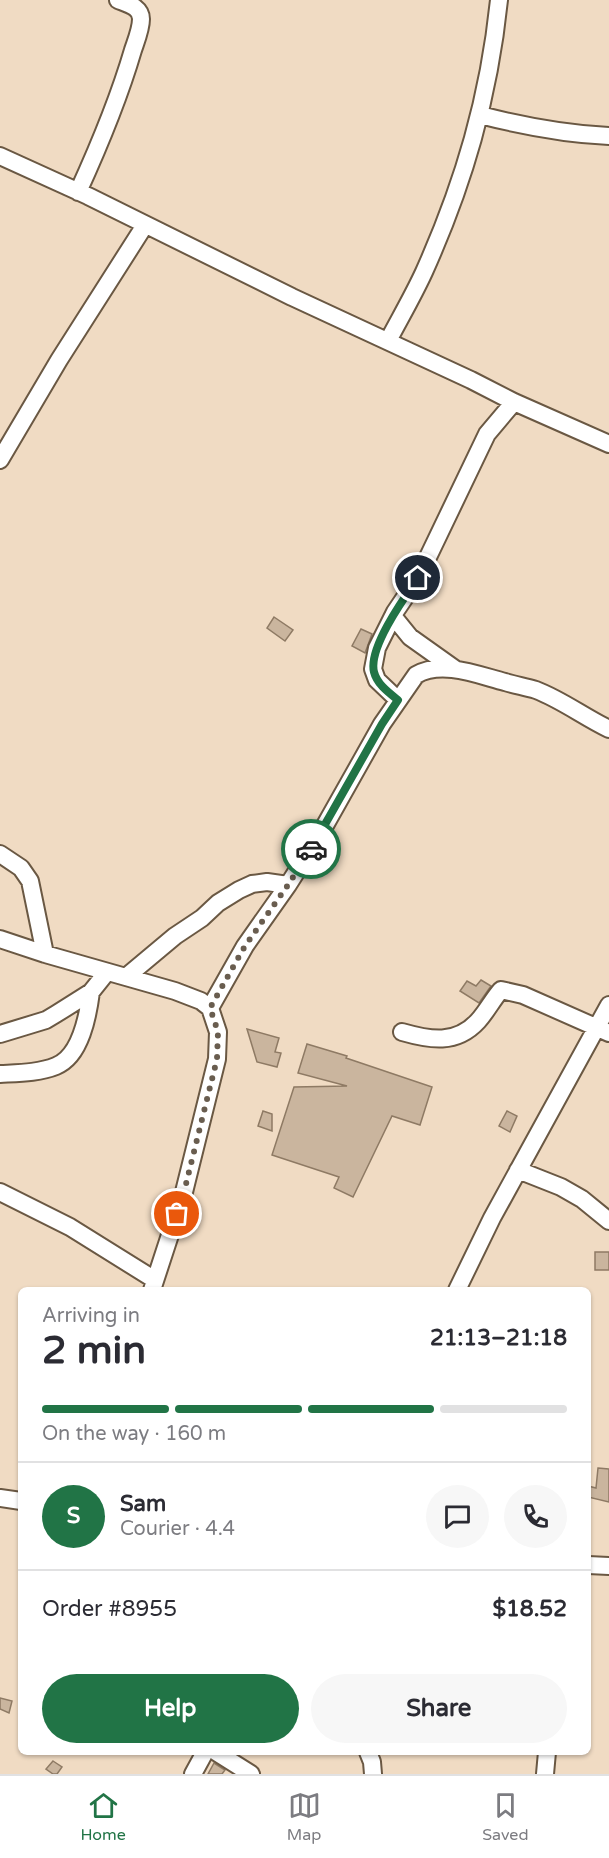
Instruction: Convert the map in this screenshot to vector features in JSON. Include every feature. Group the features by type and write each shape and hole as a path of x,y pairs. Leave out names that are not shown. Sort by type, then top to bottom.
{"street":[{"path":"78,192 89,170 112,109 139,30 141,19 138,11 130,4 118,0"},
{"path":"388,341 423,274 448,216 466,165 480,115 496,30 499,0"},
{"path":"480,115 547,130 609,136"},
{"path":"0,156 514,402 606,441"},
{"path":"0,460 145,225"},
{"path":"398,700 377,680 373,669 377,648 393,616 418,578 487,434 514,402"},
{"path":"393,616 410,637 457,670"},
{"path":"210,1008 245,946 319,836 382,724 416,675 423,670 457,670 536,690 609,729"},
{"path":"0,854 21,868 30,881 45,954"},
{"path":"126,977 175,936 239,890 252,884 267,882 288,885"},
{"path":"0,939 175,991 201,1001 210,1008 218,1032 217,1059 184,1192 154,1285 70,1227 0,1192"},
{"path":"0,1034 46,1020 91,992 107,972"},
{"path":"402,1032 427,1040 447,1039 458,1035 477,1022 501,990 547,1005 603,1031"},
{"path":"0,1074 58,1066 71,1054 82,1036 91,992"},
{"path":"459,1287 518,1170 603,1031 609,1005"},
{"path":"518,1170 561,1187 582,1199 609,1221"},
{"path":"0,1498 18,1501"},
{"path":"591,1565 609,1566"},
{"path":"193,1774 203,1755"},
{"path":"221,1755 251,1774"},
{"path":"369,1755 374,1774"},
{"path":"546,1774 547,1755"}],"building":[{"path":"274,617 293,630 285,641 267,628"},
{"path":"361,629 372,634 365,653 352,646"},
{"path":"481,980 491,986 479,1003 460,991 467,981 476,986"},
{"path":"247,1029 279,1038 275,1052 281,1053 277,1067 257,1062"},
{"path":"307,1044 432,1087 420,1125 392,1116 353,1197 334,1188 339,1177 272,1155 294,1087 347,1086 298,1073"},
{"path":"263,1111 272,1114 272,1131 258,1126"},
{"path":"507,1111 517,1116 510,1132 499,1126"},
{"path":"595,1252 609,1252 609,1270 595,1270"},
{"path":"598,1468 609,1469 609,1502 591,1498 591,1487 596,1488"},
{"path":"0,1698 12,1701 9,1713 0,1709"},
{"path":"53,1761 62,1767 57,1774 46,1769"},
{"path":"214,1763 225,1770 222,1774 208,1774"}],"way so far":[{"path":"177,1214 217,1059 218,1032 210,1008 245,946 311,849"}],"route":[{"path":"311,849 398,700 377,680 373,669 374,662 377,648 393,616 418,578"}]}
